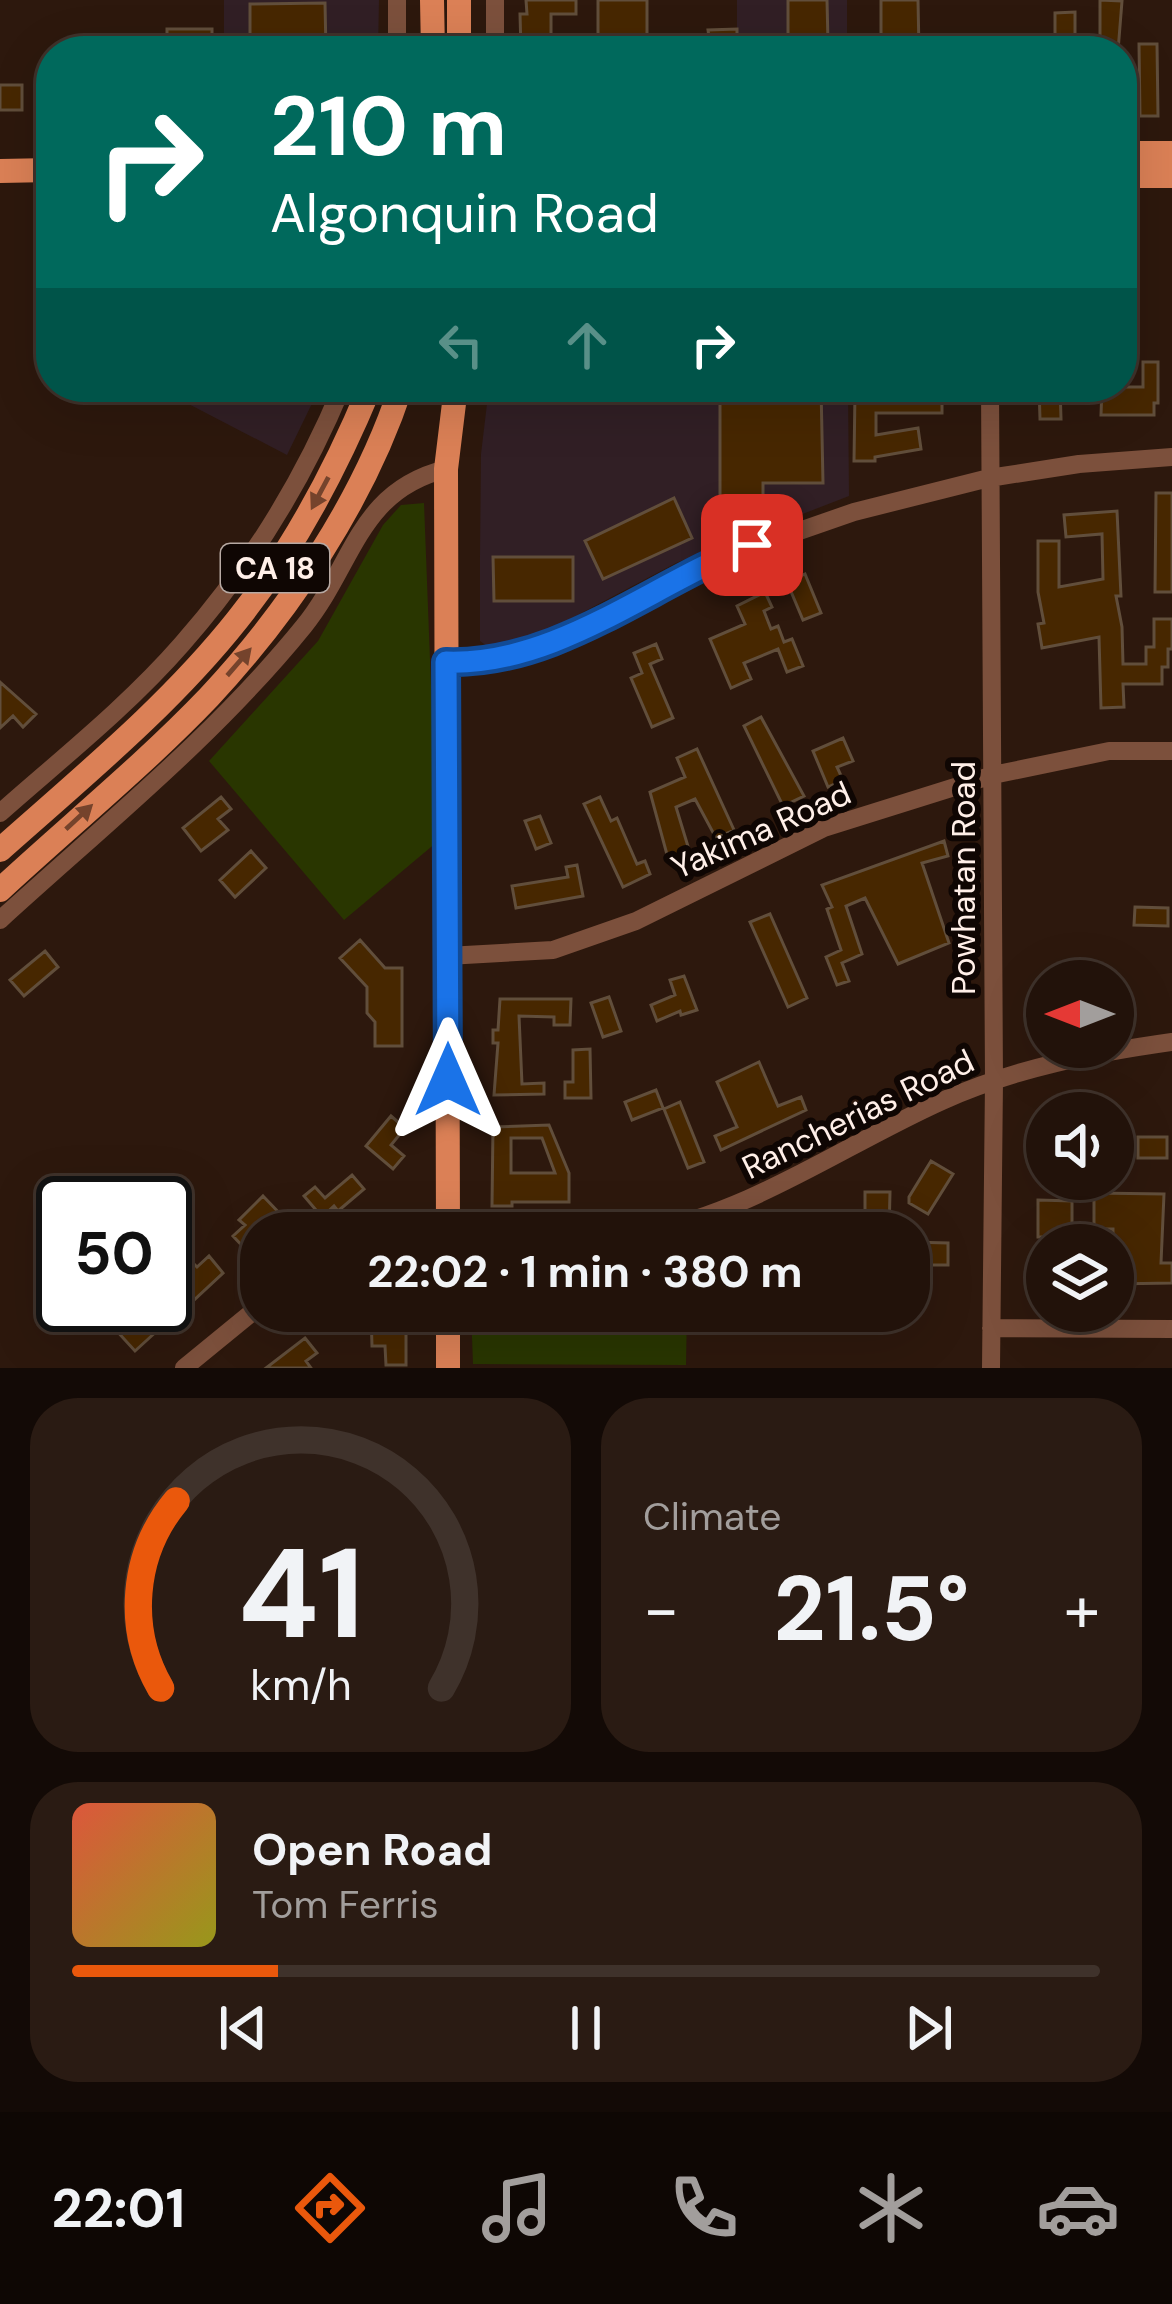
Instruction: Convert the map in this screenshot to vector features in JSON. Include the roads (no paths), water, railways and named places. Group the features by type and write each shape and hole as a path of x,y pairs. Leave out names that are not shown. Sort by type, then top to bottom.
{"main road":[{"path":"432,0 433,36"},
{"path":"459,0 459,36"},
{"path":"1137,153 1172,153"},
{"path":"0,171 36,170"},
{"path":"1137,176 1172,176"},
{"name":"CA 18","path":"0,850 197,667 239,618 314,507 363,402"},
{"name":"CA 18","path":"0,890 208,698 256,642 351,500 395,402"},
{"path":"448,1212 446,469 454,402"},
{"path":"448,1332 448,1368"}],"street":[{"path":"397,0 397,36"},
{"path":"495,0 495,36"},
{"path":"0,814 136,691 224,594 293,490 335,402"},
{"name":"Powhatan Road","path":"990,402 991,1368"},
{"path":"446,662 520,656 716,560 783,533 989,478 1078,464 1172,457"},
{"path":"0,920 187,753 306,624 380,503 400,486 446,469"},
{"name":"Yakima Road","path":"447,956 553,950 636,921 824,828 993,775 1109,751 1172,751"},
{"name":"Rancherias Road","path":"710,1212 742,1202 942,1101 994,1081 1107,1051 1172,1042"},
{"path":"184,1368 240,1322"},
{"path":"991,1328 1172,1329"}]}
